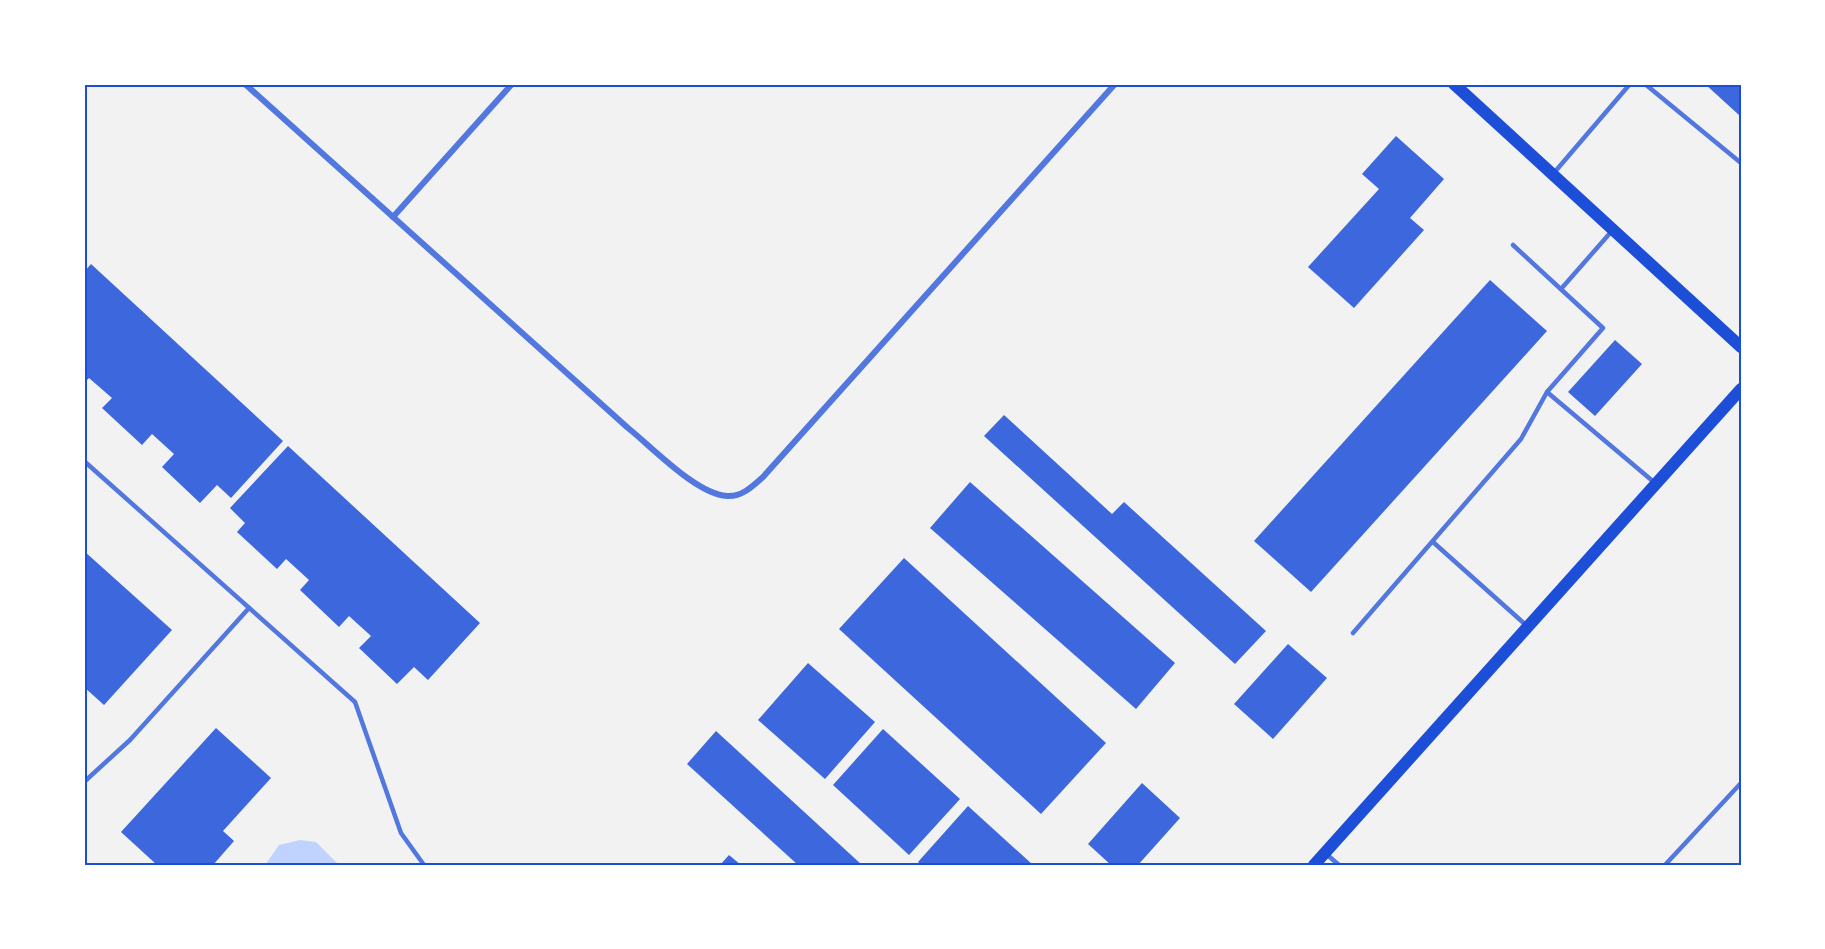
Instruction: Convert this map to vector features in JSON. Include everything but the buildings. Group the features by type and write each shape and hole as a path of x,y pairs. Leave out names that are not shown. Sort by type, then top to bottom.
{"main road":[{"path":"1454,84 1741,347"},
{"path":"1314,865 1741,389"}],"street":[{"path":"244,84 628,428 702,487 727,496 740,494 763,477 1115,84"},
{"path":"393,217 512,84"}],"lane":[{"path":"1553,174 1630,84"},
{"path":"1646,84 1741,163"},
{"path":"1561,289 1613,230"},
{"path":"1353,633 1521,439 1547,392 1603,328 1513,245"},
{"path":"1547,392 1656,484"},
{"path":"84,461 355,702 401,833 424,865"},
{"path":"1433,542 1528,627"},
{"path":"84,782 130,740 249,608"},
{"path":"1665,865 1741,783"},
{"path":"1325,853 1339,865"}],"water":[{"path":"300,840 316,842 339,865 265,865 279,845"}]}
